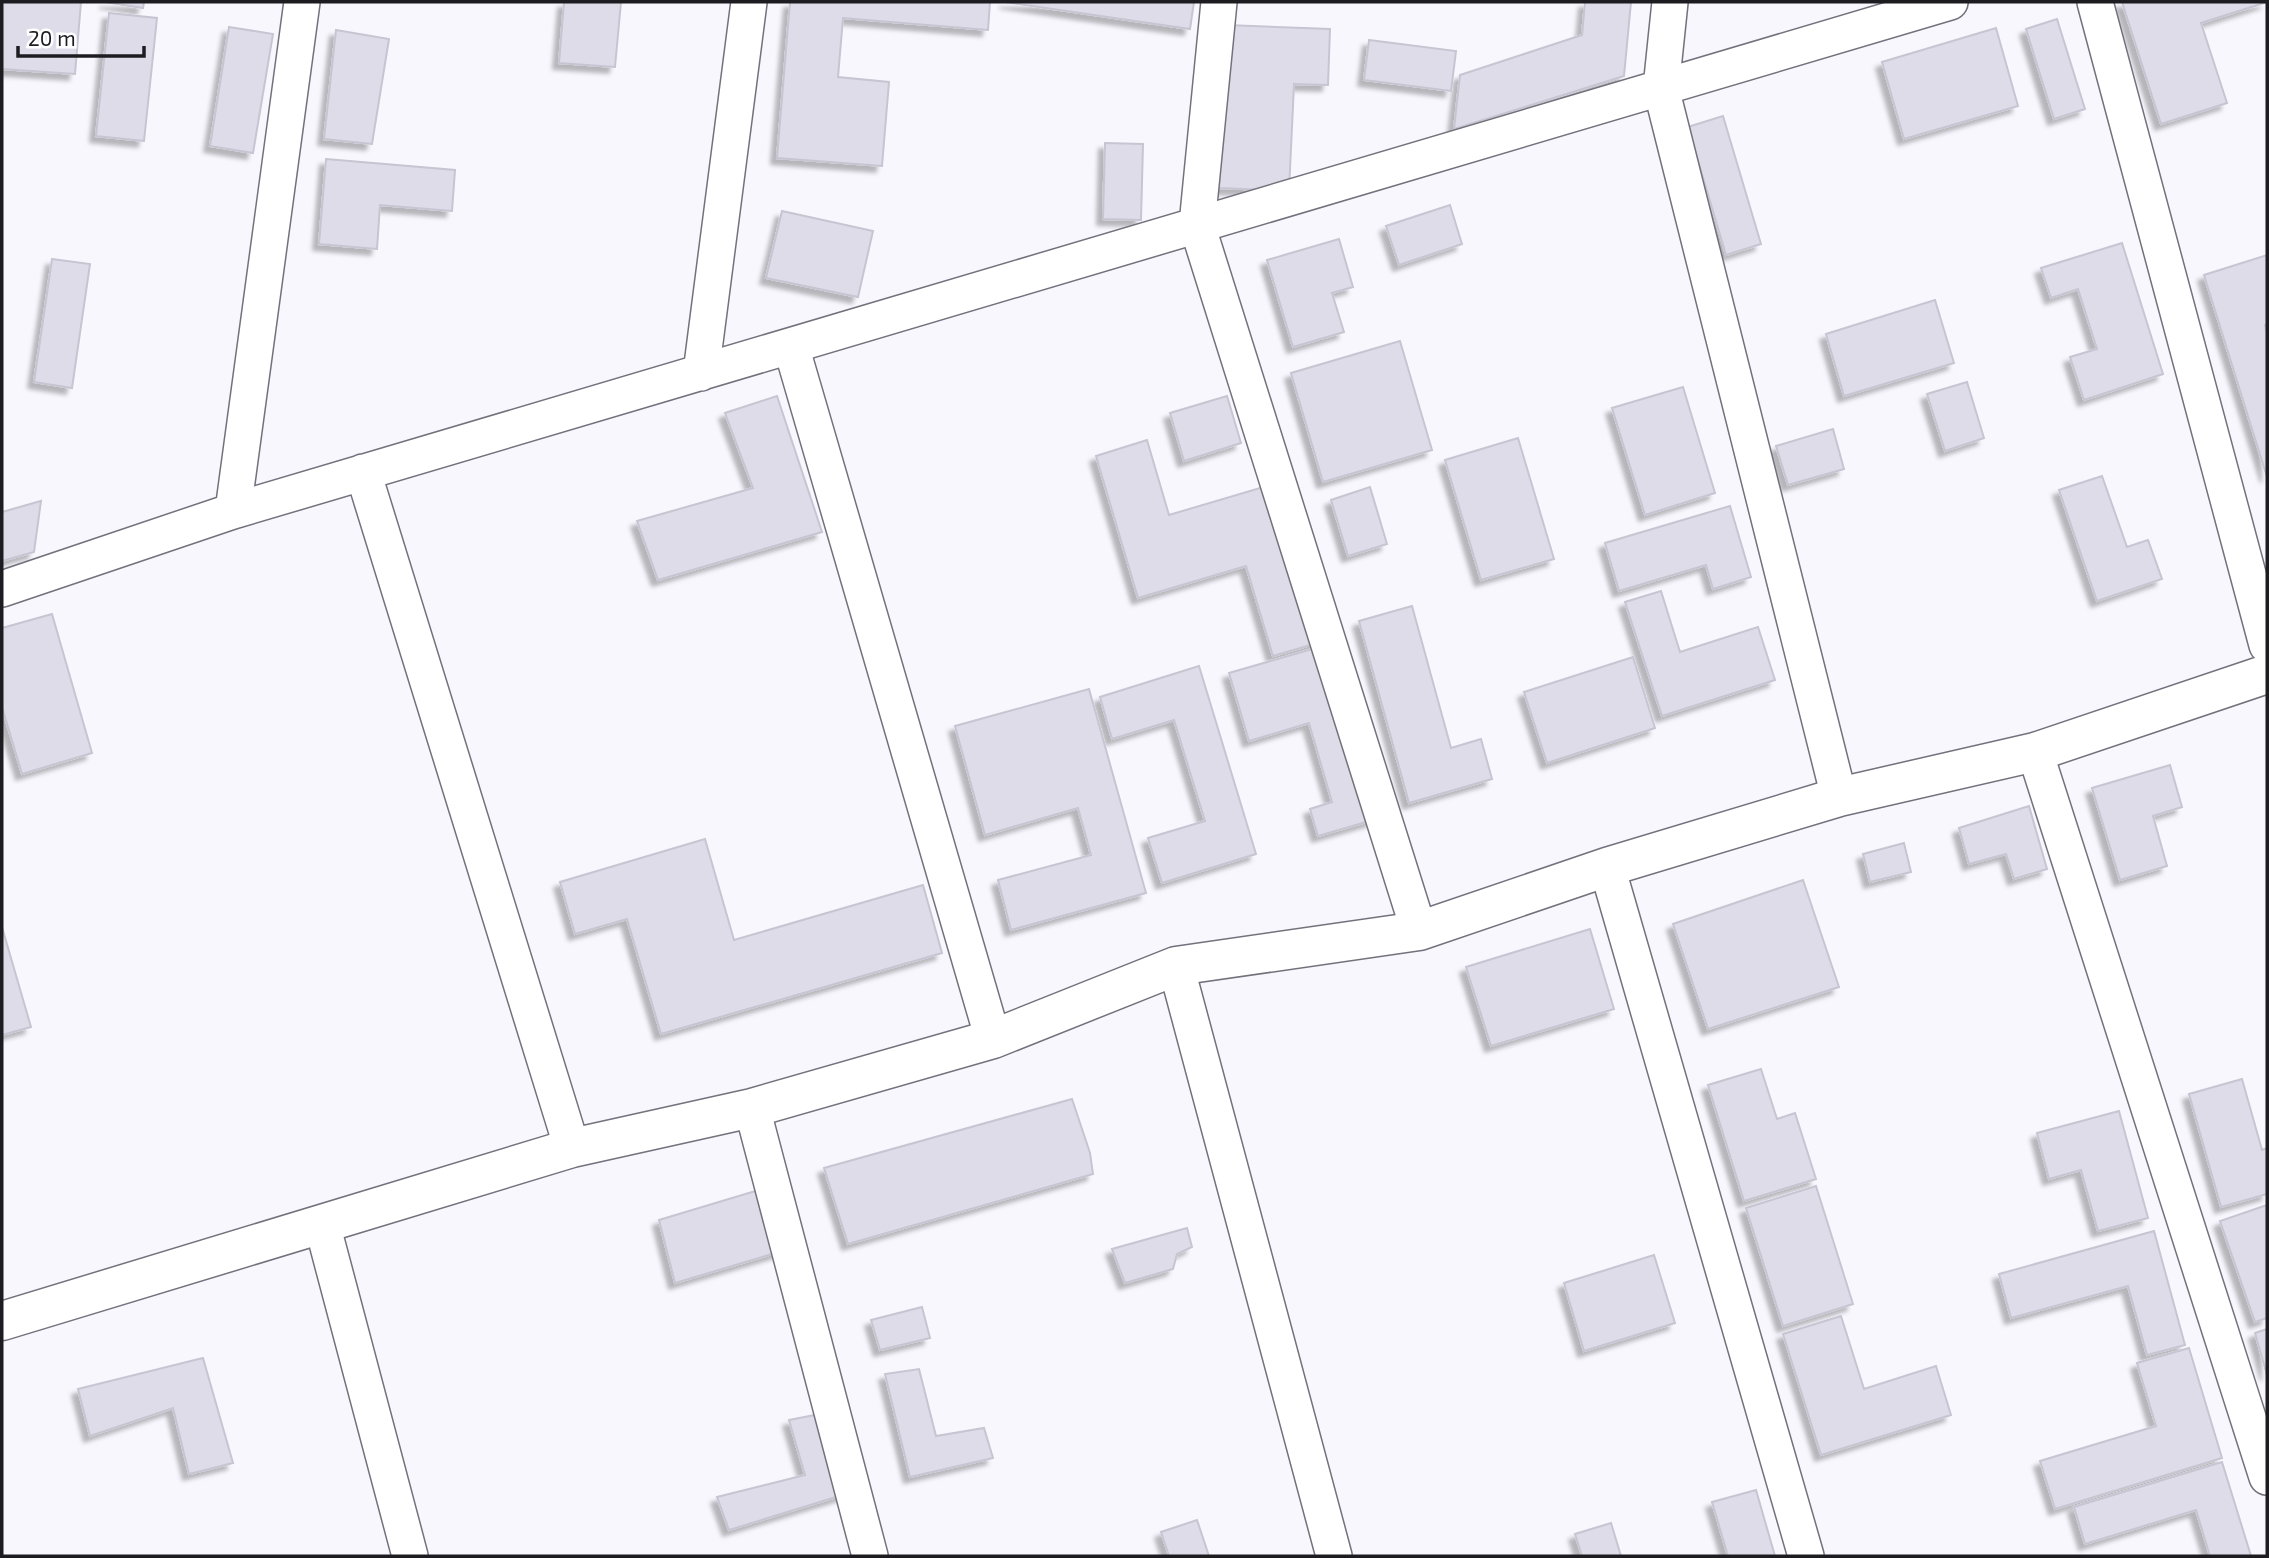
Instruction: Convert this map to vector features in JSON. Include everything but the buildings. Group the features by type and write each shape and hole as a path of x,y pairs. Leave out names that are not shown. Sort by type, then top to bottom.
{"street":[{"path":"233,511 302,2"},
{"path":"701,373 749,2"},
{"path":"1219,2 1197,225 1419,931"},
{"path":"1671,2 1661,88 1839,797"},
{"path":"2,589 233,511 1950,2"},
{"path":"2095,2 2267,645"},
{"path":"792,345 993,1039"},
{"path":"363,472 572,1148"},
{"path":"2,1321 572,1148 752,1108 993,1039 1176,966 1419,931 1607,867 1839,797 2035,752 2267,674"},
{"path":"2035,752 2267,1477"},
{"path":"1607,867 1806,1556"},
{"path":"1176,966 1334,1556"},
{"path":"752,1108 870,1556"},
{"path":"323,1224 410,1556"}]}
